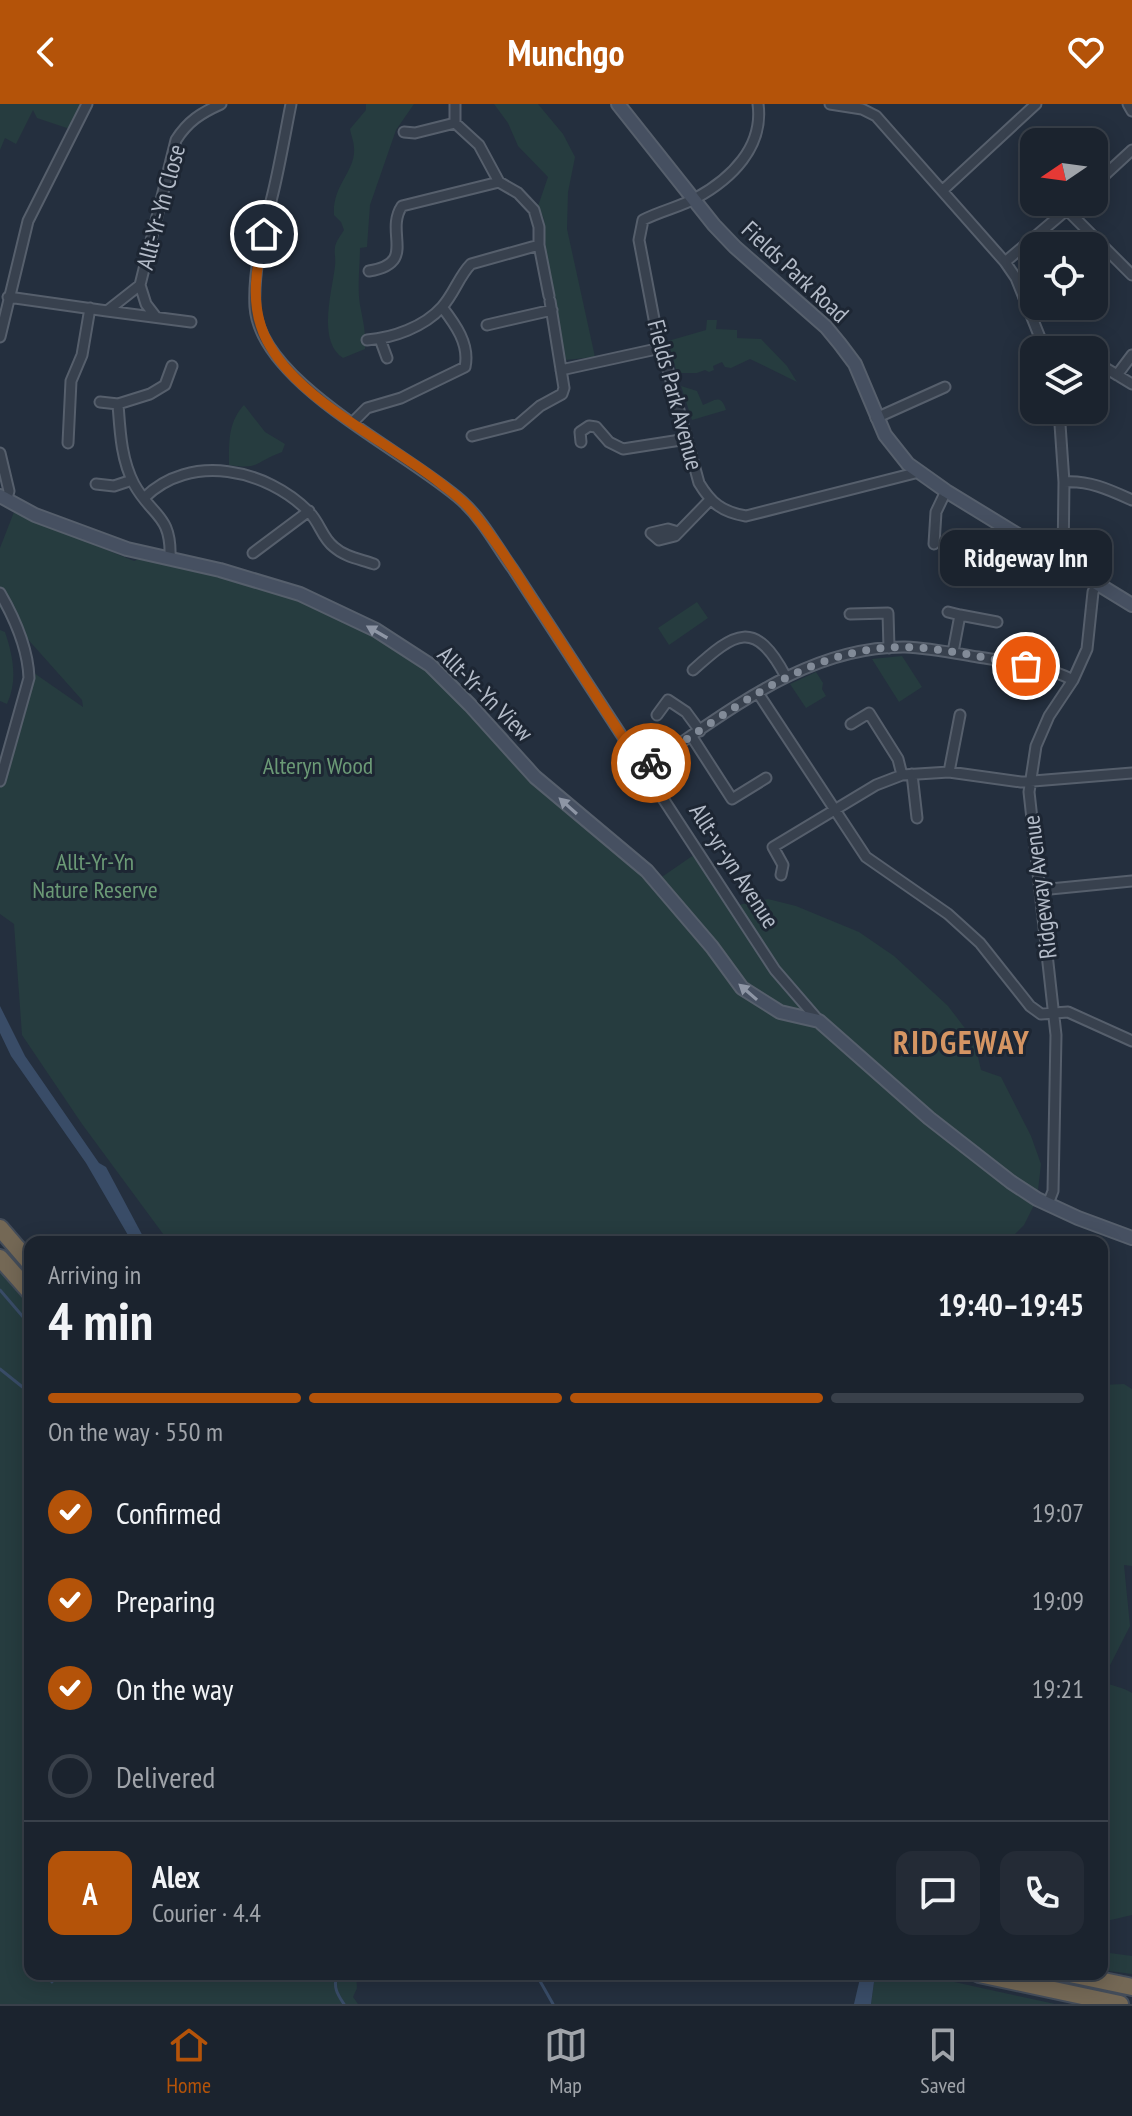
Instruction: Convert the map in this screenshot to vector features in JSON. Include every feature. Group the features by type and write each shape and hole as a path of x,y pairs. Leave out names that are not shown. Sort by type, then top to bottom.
{"highway":[{"path":"0,1228 24,1256"},
{"path":"0,1258 24,1285"},
{"path":"1007,1980 1120,2004"},
{"path":"1107,1980 1132,1984"}],"street":[{"path":"0,337 2,316 28,221 87,104"},
{"name":"Allt-Yr-Yn Close","path":"156,317 146,304 140,285 176,140 186,124 221,104"},
{"name":"Allt-yr-yn Avenue","path":"291,104 258,260 255,310 268,344 288,372 353,422 414,463 471,510 513,569 775,970 819,1021 965,1148 1011,1182 1048,1204"},
{"path":"455,104 455,123 479,145 499,182 518,193 534,210 564,388 562,394 540,406 519,424 472,436"},
{"name":"Fields Park Road","path":"618,104 735,247 826,327 840,344 855,364 876,418 897,451 946,491 1132,605"},
{"name":"Fields Park Avenue","path":"758,104 760,124 747,155 720,182 694,199 643,220 639,231 661,348 699,483 710,500 730,513 746,516 919,472"},
{"path":"830,104 863,106 886,127 1005,262 1016,278 1040,336"},
{"path":"943,190 1036,104"},
{"path":"1128,104 1132,111"},
{"path":"404,132 415,133 455,123"},
{"path":"1108,172 1132,150"},
{"path":"369,271 385,269 393,261 398,250 396,216 402,206 499,182"},
{"path":"1005,262 1060,216"},
{"path":"1073,216 1132,275"},
{"path":"367,340 412,328 442,307 471,264 539,245"},
{"name":"Allt-Yr-Yn Close","path":"107,311 140,285"},
{"path":"8,297 191,322"},
{"path":"487,325 550,302"},
{"path":"353,422 367,408 401,398 465,367 467,353 461,335 442,307"},
{"path":"68,443 71,381 82,355 90,308"},
{"path":"380,339 387,358"},
{"path":"561,370 661,348"},
{"path":"1117,375 1132,355"},
{"path":"100,402 118,404 150,394 165,385 172,366"},
{"path":"1108,370 1132,384"},
{"path":"876,418 945,387"},
{"path":"118,404 121,442 132,480 169,530 170,559"},
{"path":"1060,424 1064,482 1063,561"},
{"path":"581,442 580,432 589,426 596,427 609,442 623,449 687,439"},
{"path":"0,453 9,491 3,497"},
{"path":"144,498 165,482 184,473 223,471 263,481 290,495 309,511 335,548 374,564"},
{"path":"96,484 114,486 132,480"},
{"path":"1064,482 1078,481 1100,486 1132,500"},
{"path":"934,544 936,512 946,491"},
{"name":"Allt-Yr-Yn View","path":"3,497 35,515 127,549 220,570 300,594 376,630 430,665 535,777 647,871 712,947 742,988 780,1012 819,1021"},
{"path":"678,532 710,500"},
{"path":"253,553 309,511"},
{"name":"Ridgeway Avenue","path":"1048,1204 1053,1191 1056,1035 1029,792 1036,746 1049,716 1073,680 1087,649 1093,592 1097,583"},
{"path":"0,593 21,638 29,678 0,781"},
{"path":"948,612 997,622"},
{"path":"850,614 888,613 889,648"},
{"path":"953,652 960,615"},
{"path":"693,670 729,641 740,637 754,638 774,655 786,677"},
{"path":"643,768 758,693 826,659 889,648 923,648 1060,673 1073,680"},
{"path":"758,693 866,857 948,914 980,943 1030,1006 1041,1014 1068,1012 1132,1041"},
{"path":"657,715 668,700 686,712 732,799 766,778"},
{"path":"851,724 869,713 907,775 917,818"},
{"path":"949,772 960,715"},
{"path":"781,875 783,865 773,847 876,785 907,775 949,772 1021,782 1132,773"},
{"path":"1040,890 1132,881"},
{"path":"1048,1204 1132,1238"}],"green space":[{"path":"0,104 87,104 73,130 37,118 33,110 16,144 5,138 0,150"},
{"path":"366,104 414,104 396,130 370,205 367,247 360,248 359,291 365,349 343,358 330,340 328,328 335,247 344,230 334,215 334,204 354,156 350,129 366,110"},
{"path":"494,104 538,104 563,134 575,157 568,192 567,229 595,357 565,360 546,262 544,219 538,206 548,177 518,146 508,123"},
{"path":"707,320 717,320 716,329 737,330 737,338 761,339 787,366 797,382 750,359 731,368 725,367 722,362 709,372 677,373 668,341 706,330"},
{"path":"681,386 697,391 703,405 719,400 726,410 692,420"},
{"path":"244,405 265,432 285,444 282,452 257,464 229,465 232,426"},
{"path":"14,512 134,561 150,555 300,594 430,665 497,737 656,881 698,852 733,906 768,899 796,906 859,932 894,956 948,1006 974,1040 981,1070 1001,1077 1031,1136 1041,1164 1037,1199 1024,1225 1013,1236 165,1236 82,1124 22,1035 14,924 0,914 0,781 14,724 34,673 83,707 82,700 0,608 0,548"},
{"path":"697,602 708,618 669,645 658,628"},
{"path":"0,630 5,632 13,668 7,704 0,701"},
{"path":"902,656 922,687 899,702 872,659"},
{"path":"816,672 826,696 806,708 790,684"},
{"path":"0,1269 24,1296 24,1980 356,1980 353,1997 358,2004 0,2004"},
{"path":"1124,1384 1132,1389 1132,1566 1124,1565 1130,1626 1108,1669 1108,1385"},
{"path":"1108,1683 1132,1693 1132,1915 1108,1921"},
{"path":"1108,1953 1132,1956 1132,1974 1108,1971"},
{"path":"945,1980 1055,2004 871,2004 874,1982"}],"water":[{"path":"0,1006 25,1056 99,1163 106,1167 143,1236 129,1236 86,1163 11,1056 0,1033"},
{"path":"860,1980 874,1980 871,2004 854,2004"}],"waterway":[{"path":"0,1290 24,1318"},
{"path":"0,1369 24,1388"},
{"path":"336,1980 336,1990 344,2004"},
{"path":"539,1980 553,2004"}],"way so far":[{"path":"651,763 758,693 826,659 905,647 940,650 1026,666"}],"place":[{"name":"Ridgeway Inn","path":"1026,666"}],"district":[{"name":"RIDGEWAY","path":"962,1043"}],"route":[{"path":"264,234 258,260 255,310 260,327 278,359 288,372 326,403 414,463 471,510 643,768 651,763"}],"park label":[{"name":"Alteryn Wood","path":"318,766"},
{"name":"Allt-Yr-Yn Nature Reserve","path":"95,876"}]}
